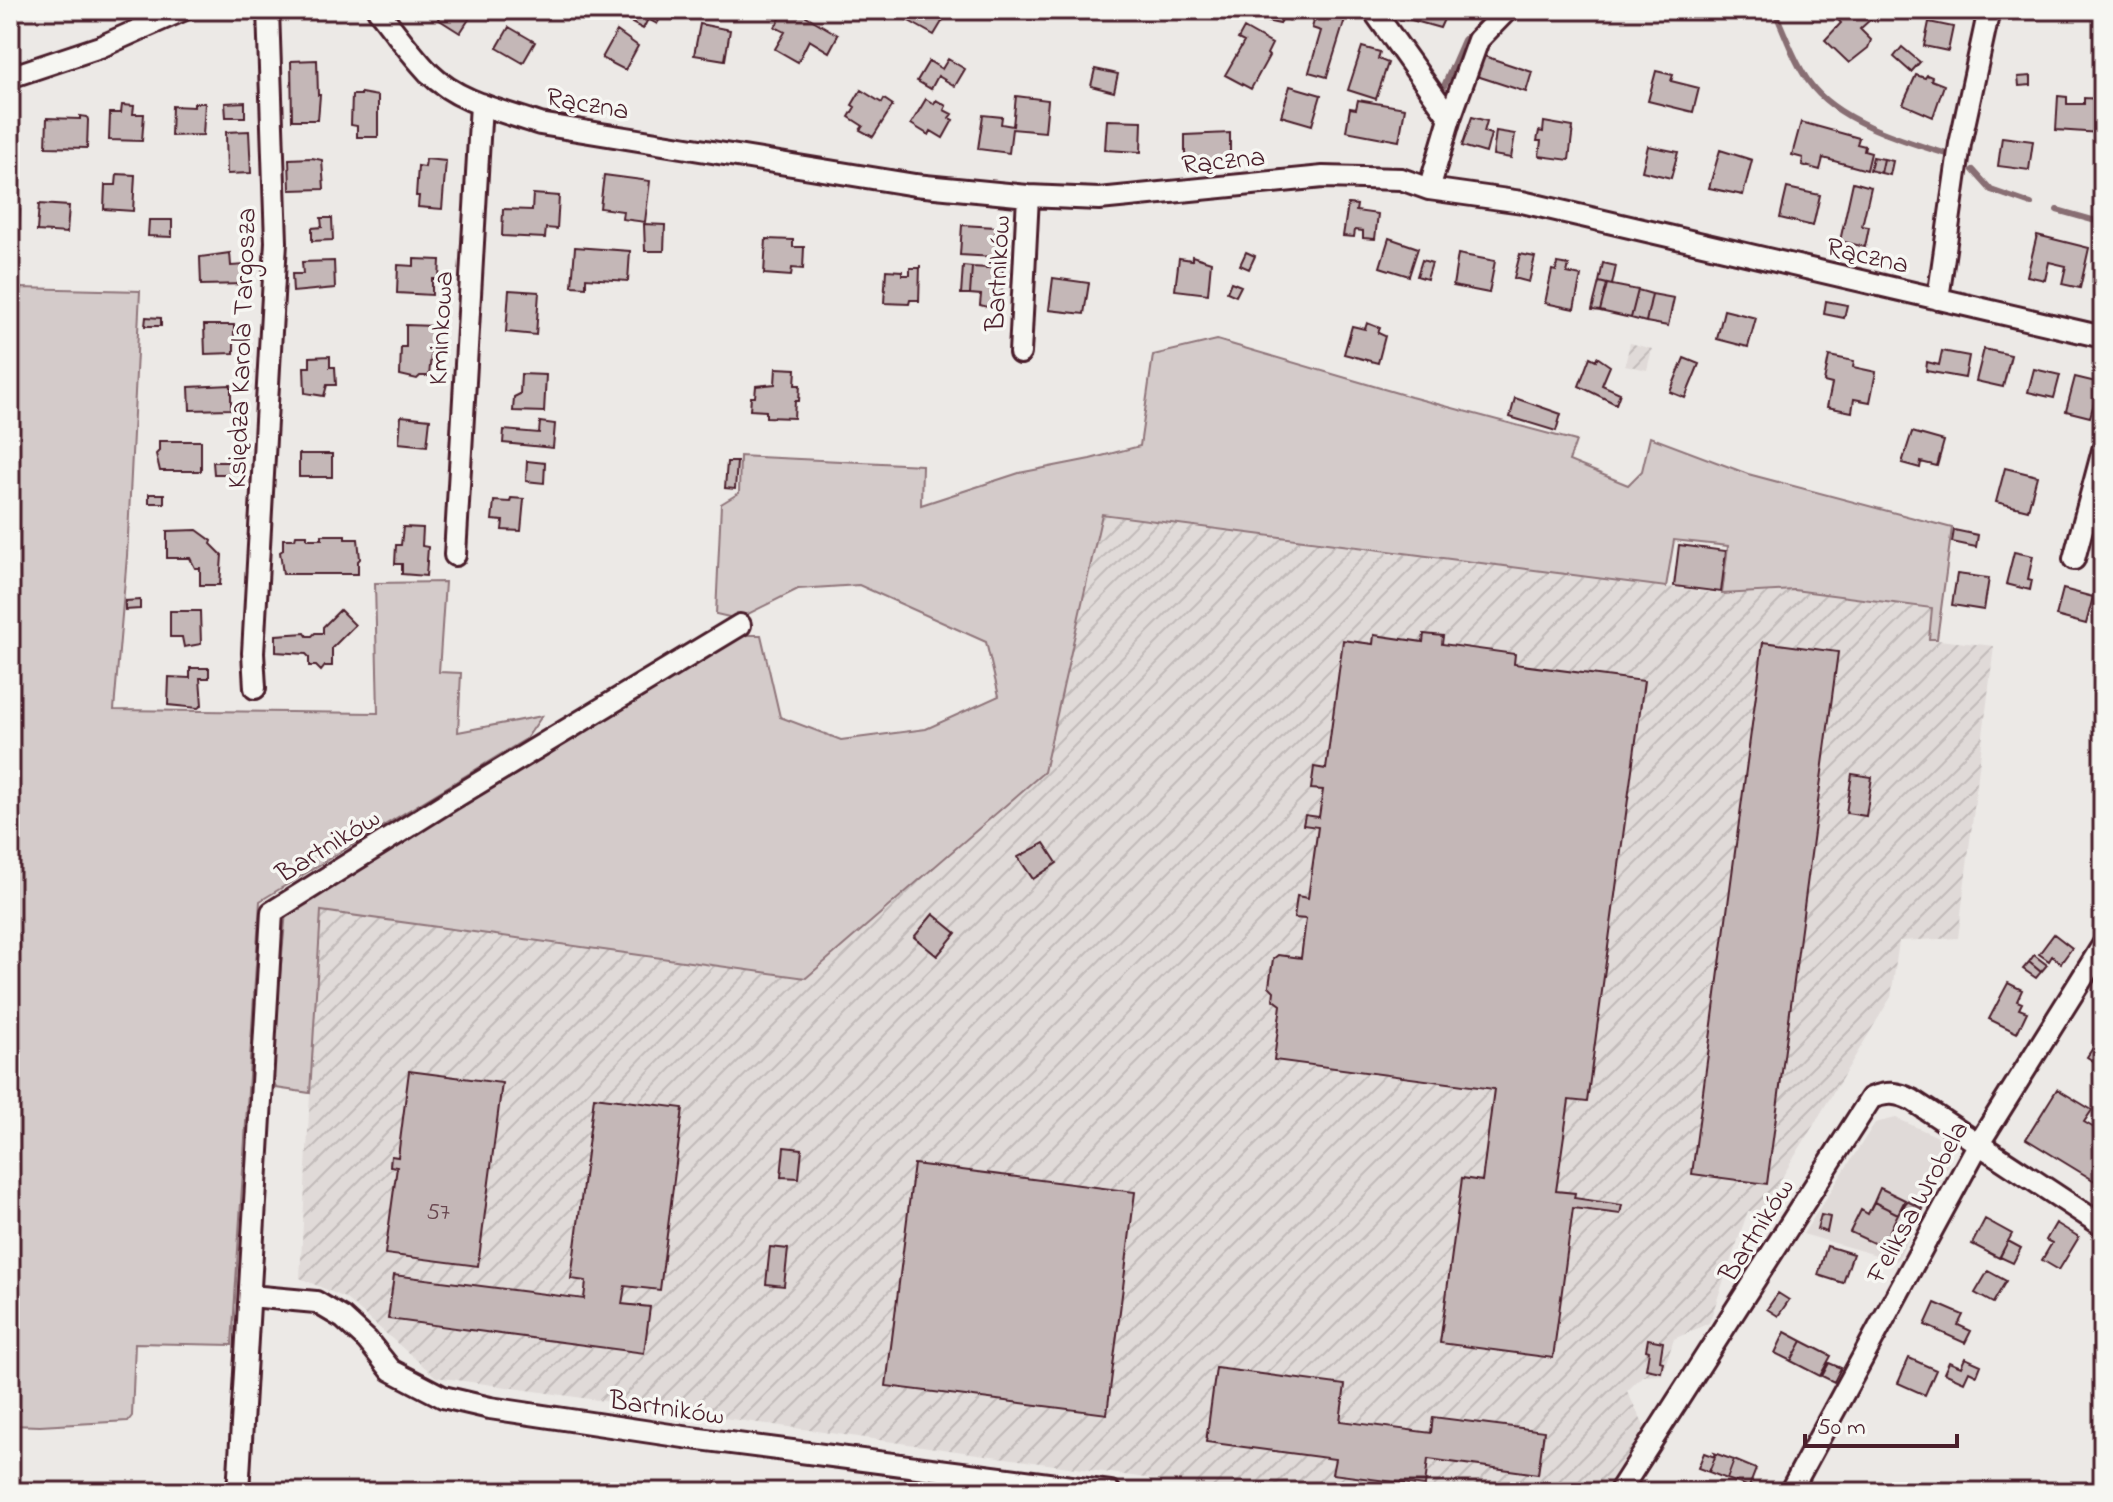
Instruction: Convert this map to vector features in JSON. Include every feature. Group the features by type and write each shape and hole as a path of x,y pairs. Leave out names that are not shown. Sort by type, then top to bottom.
{"street":[{"path":"10,77 100,47 183,10"},
{"name":"Księdza Karola Targosza","path":"255,688 253,653 276,242 268,10"},
{"name":"Rączna","path":"378,10 429,73 462,96 556,126 915,185 1028,196 1099,199 1323,177 1401,179 1429,189 1522,202 2103,337"},
{"path":"1373,10 1450,118"},
{"path":"1429,189 1478,40 1507,10"},
{"path":"1938,299 1960,144 1989,10"},
{"name":"Kminkowa","path":"455,555 481,104"},
{"name":"Bartników","path":"1020,353 1028,196"},
{"path":"2074,559 2103,450"},
{"name":"Bartników","path":"238,1492 272,912 740,625"},
{"name":"Feliksa Wrobela","path":"1790,1492 1978,1145 2103,945"},
{"name":"Bartników","path":"1619,1492 1871,1098 1885,1093 1900,1093 2103,1226"},
{"name":"Bartników","path":"250,1296 316,1302 343,1318 367,1340 391,1370 443,1397 490,1408 684,1437 1110,1492"}],"shaded area":[{"path":"20,288 140,291 127,556 114,710 378,713 375,583 445,582 439,672 461,673 458,732 542,716 526,739 260,901 232,1345 135,1343 132,1416 128,1421 40,1426 10,1425 10,364 15,363"},
{"path":"1217,340 1576,441 1569,461 1628,485 1642,471 1650,437 1748,474 1952,528 1937,639 1929,639 1932,608 1794,590 1722,594 1728,546 1674,540 1666,587 1102,514 1044,772 806,978 321,911 310,1093 276,1088 271,1071 286,912 300,910 300,901 736,635 761,635 780,717 841,740 926,729 999,696 986,642 859,585 798,589 738,619 716,614 721,504 739,493 740,456 922,465 921,505 1019,473 1140,446 1153,355"},
{"path":"1630,343 1652,349 1647,370 1625,365"},
{"path":"1102,514 1722,594 1794,590 1932,609 1929,639 1994,646 1958,938 1899,941 1891,997 1761,1212 1748,1211 1709,1323 1674,1339 1662,1375 1642,1376 1627,1391 1645,1428 1603,1492 1244,1492 436,1377 345,1298 300,1278 320,911 806,978 1044,772"},
{"path":"1896,1118 1938,1137 1948,1148 1948,1165 1897,1261 1803,1234 1875,1123"}],"building":[{"path":"444,10 475,10 460,33 438,19"},
{"path":"638,10 665,10 657,24 648,19 643,29 632,23"},
{"path":"785,10 796,10 838,35 829,52 809,40 798,62 775,49 785,32 775,27"},
{"path":"913,10 949,10 934,35 907,20"},
{"path":"1259,10 1293,10 1289,20 1283,17 1280,24 1261,20 1262,17 1257,15"},
{"path":"1317,10 1340,10 1338,17 1345,19 1327,77 1309,72 1321,31 1312,28"},
{"path":"1404,10 1448,10 1440,28 1401,17"},
{"path":"1830,10 1862,10 1871,19 1860,29 1871,40 1868,48 1849,63 1825,40 1841,23"},
{"path":"1929,22 1953,27 1948,51 1924,46"},
{"path":"700,24 730,30 725,60 694,55"},
{"path":"509,27 535,42 523,63 497,48"},
{"path":"1244,28 1272,44 1251,89 1225,75 1244,42 1238,39"},
{"path":"617,31 638,46 625,70 602,58"},
{"path":"1362,47 1380,52 1378,59 1388,63 1376,99 1348,90"},
{"path":"1902,47 1920,62 1911,72 1894,57"},
{"path":"1484,56 1532,72 1526,92 1477,76"},
{"path":"948,59 965,69 955,86 938,76 931,89 917,81 929,61 942,69"},
{"path":"317,60 320,95 318,120 292,120 291,61"},
{"path":"1095,69 1118,74 1114,92 1091,86"},
{"path":"1656,71 1673,75 1671,81 1699,88 1693,112 1648,101"},
{"path":"1916,75 1925,78 1927,75 1944,85 1933,117 1903,104"},
{"path":"2031,76 2031,85 2019,86 2018,77"},
{"path":"1290,86 1321,95 1312,125 1281,116"},
{"path":"861,90 882,103 884,99 893,105 873,137 860,130 863,126 849,117"},
{"path":"352,95 378,96 378,137 357,137 357,126 351,125"},
{"path":"1016,96 1048,100 1045,132 1012,129 1009,153 978,149 983,115 1002,117 1001,124 1013,126"},
{"path":"2058,96 2067,97 2067,104 2084,104 2084,98 2102,99 2100,133 2056,130"},
{"path":"926,99 934,104 936,100 952,114 949,118 953,120 943,138 931,131 929,135 911,124"},
{"path":"1358,100 1405,108 1399,141 1346,131 1350,108 1356,109"},
{"path":"245,102 245,117 226,117 225,103"},
{"path":"194,103 205,103 203,135 171,136 172,106 194,107"},
{"path":"122,105 134,106 133,114 144,114 142,141 109,140 110,113 121,113"},
{"path":"80,116 88,120 87,148 46,147 47,118 80,119"},
{"path":"1472,117 1487,121 1484,132 1491,134 1486,153 1462,146"},
{"path":"1107,120 1142,121 1141,152 1105,150"},
{"path":"1544,122 1573,127 1569,160 1539,156 1541,141 1537,141 1539,131 1543,132"},
{"path":"1801,122 1859,138 1857,144 1865,146 1864,151 1871,153 1867,170 1823,158 1820,170 1802,165 1803,158 1792,155"},
{"path":"10,128 17,128 17,155 10,155"},
{"path":"249,131 251,173 227,174 226,132"},
{"path":"1496,131 1515,134 1511,158 1493,155"},
{"path":"1230,133 1230,160 1198,160 1199,166 1185,166 1185,135"},
{"path":"2002,137 2033,141 2029,170 1998,166"},
{"path":"1648,146 1678,152 1671,178 1642,171"},
{"path":"1720,150 1752,160 1743,195 1709,188"},
{"path":"1873,157 1884,159 1881,173 1870,170"},
{"path":"289,159 322,160 324,189 290,190"},
{"path":"426,159 446,161 442,209 418,207 418,166 425,167"},
{"path":"1884,159 1893,161 1890,175 1881,173"},
{"path":"117,174 135,175 133,211 104,209 105,185 116,185"},
{"path":"604,175 650,181 645,222 622,219 623,211 600,208"},
{"path":"1853,182 1871,187 1862,226 1869,227 1865,247 1840,241"},
{"path":"1787,188 1820,195 1813,226 1780,218"},
{"path":"533,194 559,196 557,229 546,228 545,238 502,236 503,209 532,210"},
{"path":"39,204 69,206 67,233 37,231"},
{"path":"1348,204 1357,205 1356,211 1378,214 1375,239 1363,238 1363,231 1355,230 1354,237 1343,236"},
{"path":"10,209 20,210 18,235 10,235"},
{"path":"321,218 332,218 333,240 312,241 312,228 322,227"},
{"path":"149,220 172,220 172,237 148,236"},
{"path":"644,224 665,225 664,251 645,251"},
{"path":"962,225 996,227 994,257 960,255"},
{"path":"2037,235 2089,248 2080,288 2062,284 2066,266 2049,262 2045,280 2027,276"},
{"path":"1389,238 1418,248 1409,276 1380,267"},
{"path":"766,239 793,240 793,247 804,247 803,269 792,268 791,276 764,274"},
{"path":"575,247 630,251 628,281 586,278 586,287 572,286"},
{"path":"1246,252 1255,256 1249,269 1240,265"},
{"path":"230,253 231,266 246,265 246,284 201,285 200,257"},
{"path":"1458,254 1495,261 1489,293 1453,286"},
{"path":"1520,254 1535,257 1529,282 1514,278"},
{"path":"1192,256 1211,262 1208,294 1175,290 1179,258 1192,260"},
{"path":"414,259 440,260 439,279 432,279 432,295 397,293 398,265 414,266"},
{"path":"1422,260 1432,263 1427,279 1417,276"},
{"path":"334,261 335,288 293,292 292,274 303,274 302,262"},
{"path":"1557,263 1569,265 1567,273 1581,276 1574,309 1545,303 1552,270 1556,271"},
{"path":"1603,263 1616,266 1612,285 1599,282"},
{"path":"963,266 972,267 970,294 961,294"},
{"path":"972,267 1003,269 1002,296 995,296 991,308 980,305 981,295 970,294"},
{"path":"910,268 920,268 919,303 919,300 910,300 909,304 884,303 886,270 910,275"},
{"path":"1053,278 1089,283 1084,314 1049,310"},
{"path":"1231,282 1241,286 1236,296 1227,292"},
{"path":"1599,282 1607,284 1600,311 1592,310"},
{"path":"1607,284 1638,290 1631,318 1600,311"},
{"path":"509,290 539,292 536,335 506,332"},
{"path":"1638,290 1652,294 1646,322 1631,318"},
{"path":"1652,294 1674,298 1668,326 1646,322"},
{"path":"1826,301 1847,305 1844,318 1824,314"},
{"path":"1724,310 1756,318 1748,347 1717,339"},
{"path":"146,317 161,318 161,326 145,326"},
{"path":"1367,323 1380,328 1378,333 1385,336 1378,363 1344,354 1352,326 1365,329"},
{"path":"204,325 234,325 234,353 205,354"},
{"path":"406,325 434,326 429,376 417,379 400,375 401,347 406,347"},
{"path":"1984,349 2011,355 2003,387 1976,381"},
{"path":"1942,351 1969,356 1965,378 1926,371 1927,362 1939,365"},
{"path":"330,356 330,367 335,367 336,385 327,385 324,396 305,393 304,367 310,367 310,357"},
{"path":"1829,356 1854,361 1853,367 1876,372 1870,402 1854,399 1852,412 1827,407 1832,384 1824,382"},
{"path":"1590,357 1596,360 1597,357 1610,366 1602,385 1620,393 1616,404 1579,386"},
{"path":"1684,358 1699,364 1685,398 1670,392"},
{"path":"776,368 796,369 795,385 800,385 794,418 766,417 766,411 750,410 756,386 775,384"},
{"path":"2034,369 2060,375 2054,398 2028,392"},
{"path":"521,374 546,375 544,412 513,411 514,397 520,394"},
{"path":"2075,377 2100,383 2090,417 2066,411"},
{"path":"231,385 231,409 190,410 189,387"},
{"path":"1515,398 1561,414 1556,431 1510,417"},
{"path":"401,416 430,419 427,446 399,443"},
{"path":"540,422 555,424 553,448 503,443 504,430 539,433"},
{"path":"1912,432 1944,441 1937,466 1921,462 1920,468 1902,463"},
{"path":"159,441 201,441 201,471 160,471 156,454"},
{"path":"299,454 332,454 332,477 299,477"},
{"path":"527,461 545,463 544,483 526,481"},
{"path":"213,462 236,462 236,474 214,474"},
{"path":"727,462 737,462 735,489 725,488"},
{"path":"2005,468 2037,476 2028,510 1996,502"},
{"path":"149,494 164,494 164,503 149,503"},
{"path":"511,498 524,499 521,531 502,530 503,521 492,520 494,501 510,502"},
{"path":"403,527 423,528 422,546 428,547 426,576 402,574 402,564 395,564 396,545 401,545"},
{"path":"197,530 212,541 211,544 222,555 220,585 200,585 200,568 195,568 190,558 167,558 167,531"},
{"path":"1954,530 1978,535 1976,547 1952,542"},
{"path":"296,535 307,535 307,539 322,539 322,535 345,535 345,539 358,539 358,574 283,574 280,552 283,550 283,539 295,539"},
{"path":"1679,545 1726,551 1721,592 1674,586"},
{"path":"2014,552 2033,556 2028,579 2032,580 2030,590 2006,584"},
{"path":"1957,574 1989,578 1984,610 1952,605"},
{"path":"2063,589 2093,597 2086,624 2056,616"},
{"path":"140,600 140,609 125,610 125,601"},
{"path":"340,610 355,625 332,648 332,666 325,666 321,671 316,666 309,666 306,654 276,652 276,635 305,633 312,636 323,633 323,627"},
{"path":"170,611 200,611 201,644 184,647 182,637 170,637"},
{"path":"1424,634 1443,636 1442,644 1515,654 1514,664 1644,681 1587,1102 1569,1100 1556,1191 1575,1193 1574,1198 1622,1205 1620,1214 1573,1208 1553,1358 1440,1343 1462,1178 1482,1181 1494,1089 1274,1060 1281,1005 1273,999 1274,991 1269,986 1273,959 1278,955 1301,958 1306,919 1294,918 1297,896 1308,898 1318,827 1303,825 1305,815 1319,817 1323,790 1311,789 1314,767 1326,769 1343,640 1373,644 1374,635 1423,642"},
{"path":"1763,642 1838,652 1767,1184 1692,1174"},
{"path":"190,668 209,668 209,678 200,678 202,705 198,708 168,705 169,677 190,678"},
{"path":"1852,774 1872,777 1866,816 1846,813"},
{"path":"1044,843 1057,863 1033,879 1018,857"},
{"path":"933,914 956,933 937,956 914,937"},
{"path":"2054,934 2072,948 2061,963 2052,956 2049,961 2039,954"},
{"path":"2034,955 2047,965 2041,972 2029,962"},
{"path":"2029,962 2041,972 2036,978 2023,969"},
{"path":"2008,983 2022,990 2017,1001 2022,1003 2019,1009 2027,1012 2017,1033 1989,1019"},
{"path":"2103,1034 2103,1067 2087,1057"},
{"path":"409,1071 502,1083 478,1266 385,1254 397,1167 390,1166 391,1156 398,1157"},
{"path":"2057,1089 2092,1110 2084,1122 2103,1133 2103,1186 2026,1139"},
{"path":"594,1097 683,1108 660,1290 625,1286 622,1304 650,1307 644,1353 388,1319 394,1275 584,1299 586,1281 571,1279"},
{"path":"784,1147 802,1149 799,1178 781,1177"},
{"path":"914,1164 1135,1192 1107,1414 886,1386"},
{"path":"1880,1188 1905,1200 1898,1214 1874,1202"},
{"path":"1907,1201 1923,1209 1919,1217 1902,1209"},
{"path":"1874,1202 1898,1214 1882,1247 1850,1232 1861,1210 1868,1214"},
{"path":"1821,1215 1830,1217 1827,1232 1817,1229"},
{"path":"1985,1219 2012,1234 1999,1258 1972,1244"},
{"path":"2056,1223 2079,1237 2059,1270 2042,1260 2052,1243 2046,1240"},
{"path":"2008,1241 2021,1248 2013,1263 2000,1257"},
{"path":"1827,1246 1853,1254 1843,1283 1818,1275"},
{"path":"770,1247 788,1249 784,1286 766,1284"},
{"path":"1988,1271 2006,1281 1993,1303 1975,1293"},
{"path":"1778,1293 1789,1300 1778,1316 1767,1309"},
{"path":"1935,1303 1963,1315 1958,1325 1971,1331 1965,1343 1925,1325"},
{"path":"1785,1332 1802,1341 1791,1361 1775,1353"},
{"path":"1648,1339 1663,1342 1661,1372 1646,1369"},
{"path":"1802,1341 1831,1356 1820,1376 1791,1361"},
{"path":"1909,1358 1936,1370 1925,1395 1898,1383"},
{"path":"1965,1358 1981,1365 1977,1375 1969,1371 1964,1382 1944,1373 1949,1362 1961,1367"},
{"path":"1829,1363 1841,1368 1834,1382 1822,1376"},
{"path":"1216,1368 1345,1385 1340,1421 1431,1433 1433,1417 1544,1431 1538,1474 1428,1459 1425,1486 1332,1474 1335,1459 1206,1442"},
{"path":"1704,1453 1715,1457 1709,1472 1698,1468"},
{"path":"1714,1453 1734,1460 1727,1479 1709,1472"},
{"path":"1734,1460 1756,1469 1749,1487 1727,1479"}],"waterway":[{"path":"1444,86 1464,40 1492,10"},
{"path":"1774,10 1799,66 1821,96 1873,128 1950,155"},
{"path":"1973,170 1991,190 2031,204"},
{"path":"2057,210 2103,223"}]}
